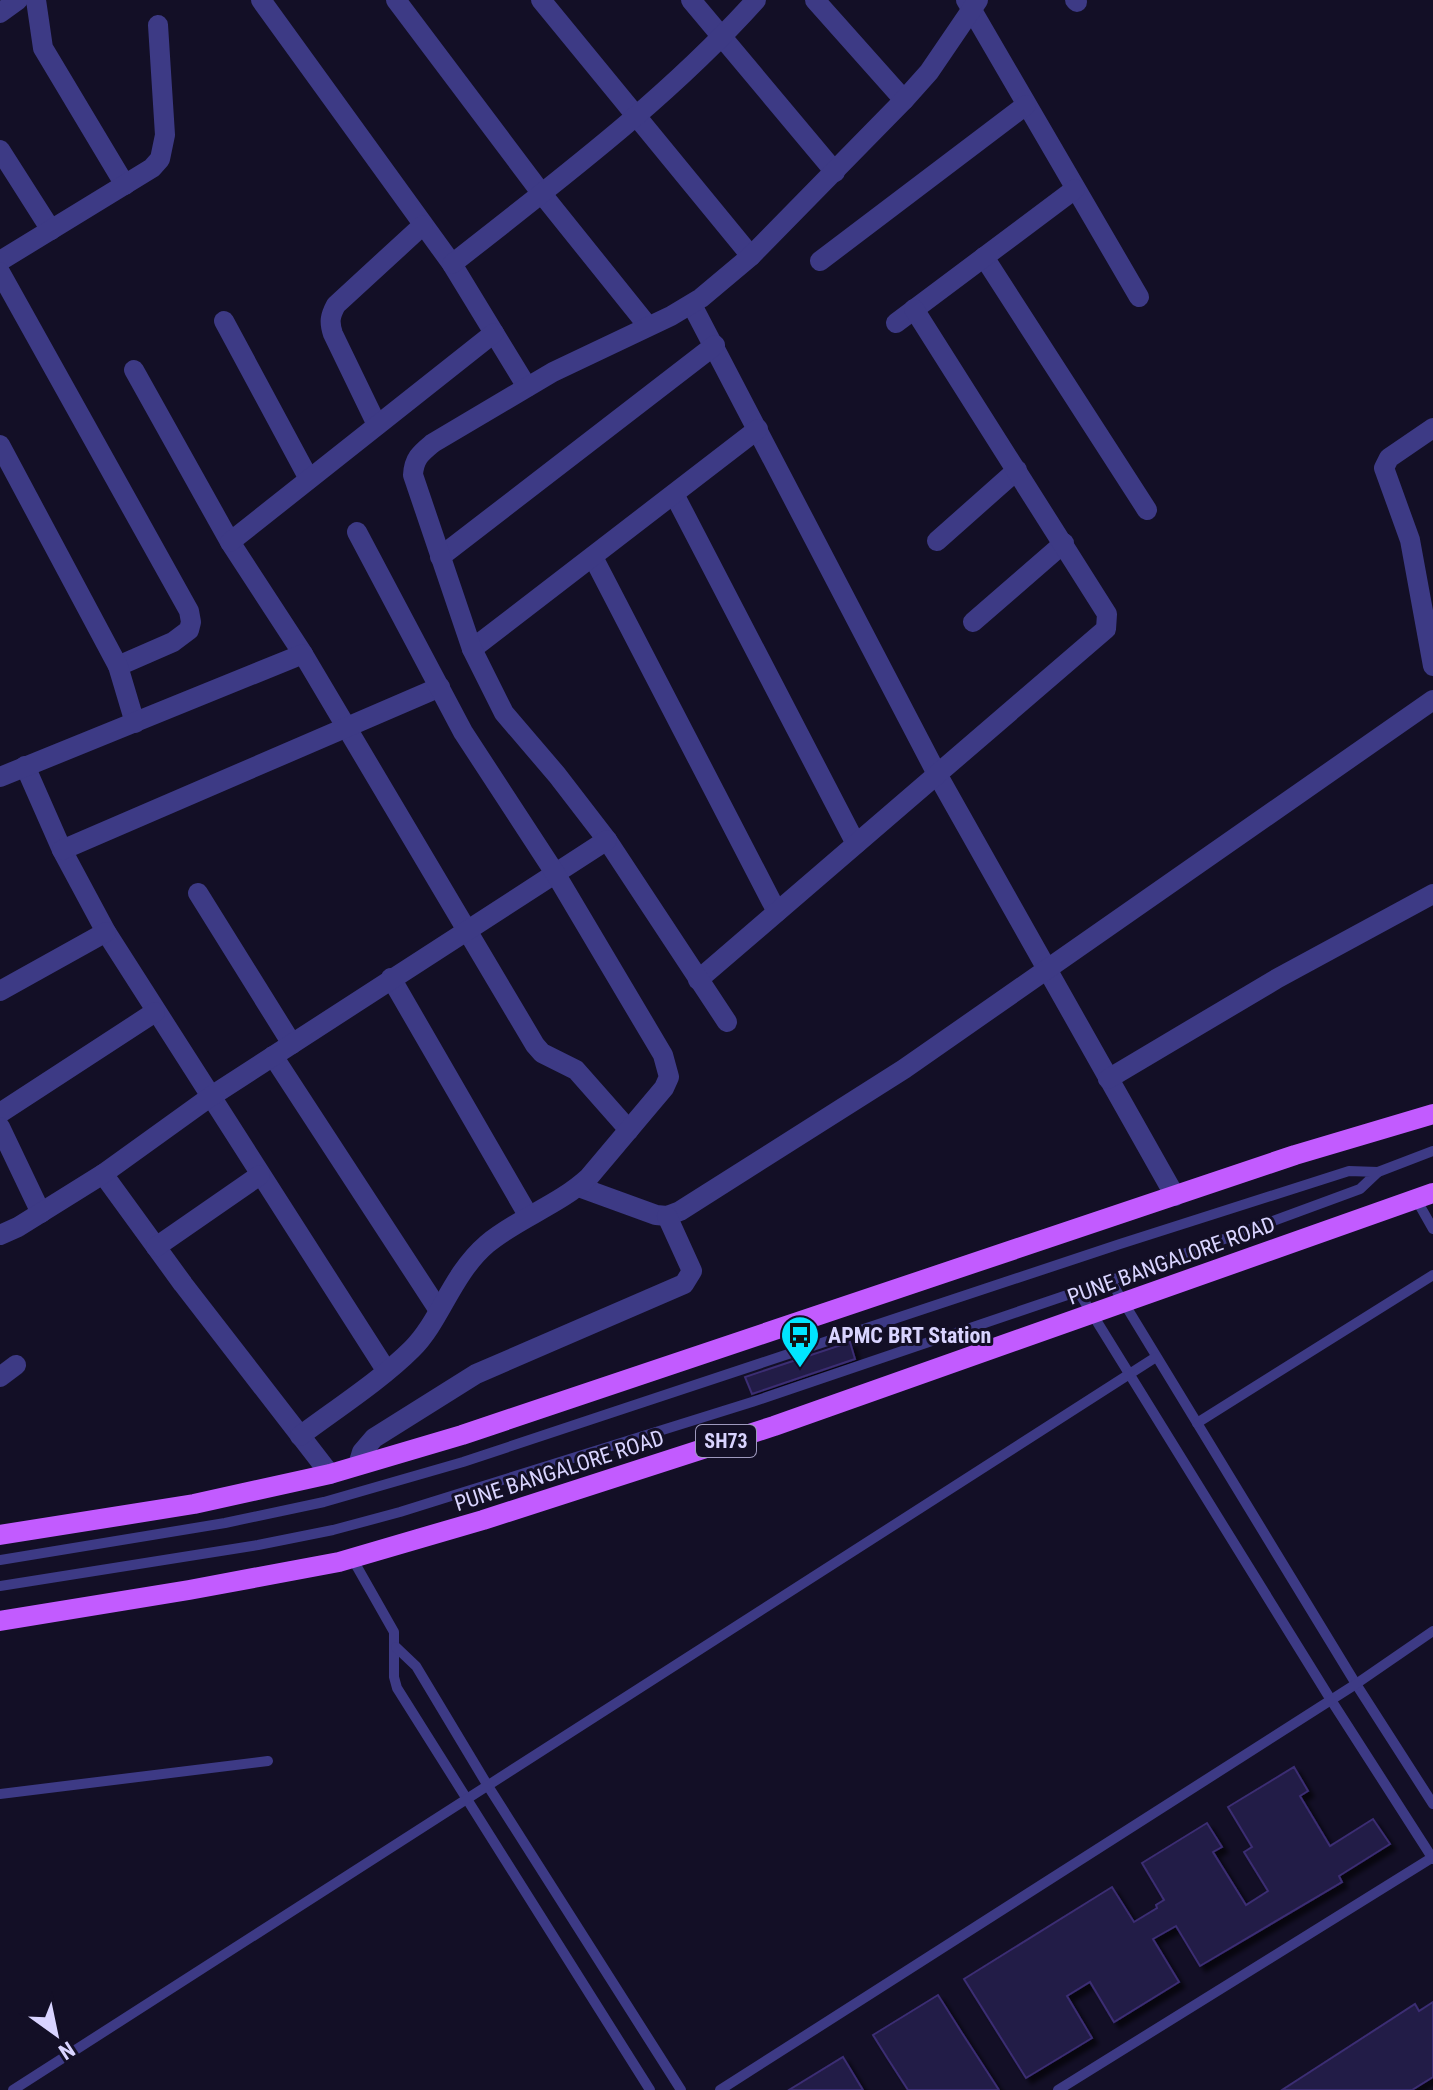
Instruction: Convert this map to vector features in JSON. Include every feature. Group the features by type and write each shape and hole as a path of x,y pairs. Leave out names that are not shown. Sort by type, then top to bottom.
{"main road":[{"path":"0,1535 194,1504 330,1474 492,1425 1295,1155 1433,1114"},
{"name":"PUNE BANGALORE ROAD","path":"0,1621 189,1590 352,1558 483,1520 745,1435 1424,1196"}],"street":[{"path":"0,13 18,0"},
{"path":"36,0 43,48 125,185"},
{"path":"261,0 452,264 527,387"},
{"path":"396,0 542,194 648,326"},
{"path":"541,0 751,256"},
{"path":"691,0 835,172"},
{"path":"452,264 635,117 721,39 756,0"},
{"path":"815,0 904,100"},
{"path":"727,1022 607,840 504,713 472,649 413,475 415,459 433,443 586,354 692,305 751,256 904,100 929,72 972,2"},
{"path":"972,2 1026,105 1139,297"},
{"path":"0,261 152,168 160,159 164,148 158,25"},
{"path":"820,261 1026,105"},
{"path":"0,150 51,230"},
{"path":"896,323 1075,189"},
{"path":"377,425 333,334 330,323 332,314 336,305 423,225"},
{"path":"984,257 1147,510"},
{"path":"0,272 189,611 191,622 182,637 118,666"},
{"path":"692,305 937,774 1175,1196"},
{"path":"698,980 1106,629 1107,614 914,309"},
{"path":"224,321 309,479"},
{"path":"230,542 494,333"},
{"path":"440,557 715,345"},
{"path":"134,370 230,542 303,654 535,1045 542,1053 576,1070 629,1130"},
{"path":"1433,428 1389,458 1384,468 1410,540 1433,666"},
{"path":"472,649 758,429"},
{"path":"0,445 118,666 135,723"},
{"path":"937,541 1017,470"},
{"path":"674,494 856,844"},
{"path":"300,1436 413,1348 468,1264 487,1244 528,1215 579,1187 664,1088 669,1077 668,1067 555,873 463,732 357,532"},
{"path":"973,622 1064,543"},
{"path":"593,557 777,912"},
{"path":"0,777 303,654"},
{"path":"62,850 440,687"},
{"path":"579,1187 639,1211 667,1216 680,1211 904,1069 1433,700"},
{"path":"25,766 62,850 106,932 386,1370"},
{"path":"0,1235 103,1174 210,1097 607,840"},
{"path":"198,893 292,1044"},
{"path":"1108,1079 1278,978 1433,894"},
{"path":"0,991 106,932"},
{"path":"391,978 528,1215"},
{"path":"0,1113 155,1012"},
{"path":"273,1056 438,1309"},
{"path":"0,1127 41,1213"},
{"path":"103,1174 330,1474"},
{"path":"156,1247 260,1175"},
{"path":"358,1465 362,1452 374,1438 476,1374 684,1284 692,1271 667,1216"}],"lane":[{"path":"0,1560 182,1530 324,1502 463,1462 1349,1171 1378,1172 1433,1151"},
{"path":"0,1586 333,1530 653,1434 1110,1280 1360,1189 1378,1172"},
{"path":"1424,1196 1433,1229"},
{"path":"1197,1423 1433,1275"},
{"path":"1110,1280 1356,1684 1433,1804"},
{"path":"1058,2090 1433,1858 1331,1700 1078,1291"},
{"path":"13,2090 1156,1357"},
{"path":"352,1558 390,1621 396,1647 394,1677 397,1688 650,2090"},
{"path":"720,2090 1356,1684 1433,1631"},
{"path":"396,1647 416,1666 488,1786 681,2090"},
{"path":"0,1794 268,1761"}],"building":[{"name":"APMC BRT Station","path":"850,1342 855,1359 752,1394 745,1377"},
{"path":"1294,1767 1308,1791 1300,1796 1330,1846 1373,1819 1390,1844 1339,1876 1342,1882 1200,1966 1176,1926 1153,1939 1179,1982 1114,2022 1090,1982 1067,1996 1092,2038 1026,2078 964,1979 1112,1887 1134,1922 1157,1908 1156,1905 1164,1900 1142,1863 1207,1823 1222,1847 1213,1852 1246,1905 1268,1891 1244,1852 1252,1847 1228,1807"},
{"path":"938,1995 999,2090 908,2090 888,2059 873,2035"},
{"path":"1433,2002 1433,2077 1412,2090 1282,2090 1415,2004 1419,2011"},
{"path":"843,2057 863,2090 789,2090"}],"place":[{"name":"APMC BRT Station","path":"800,1369"}]}
